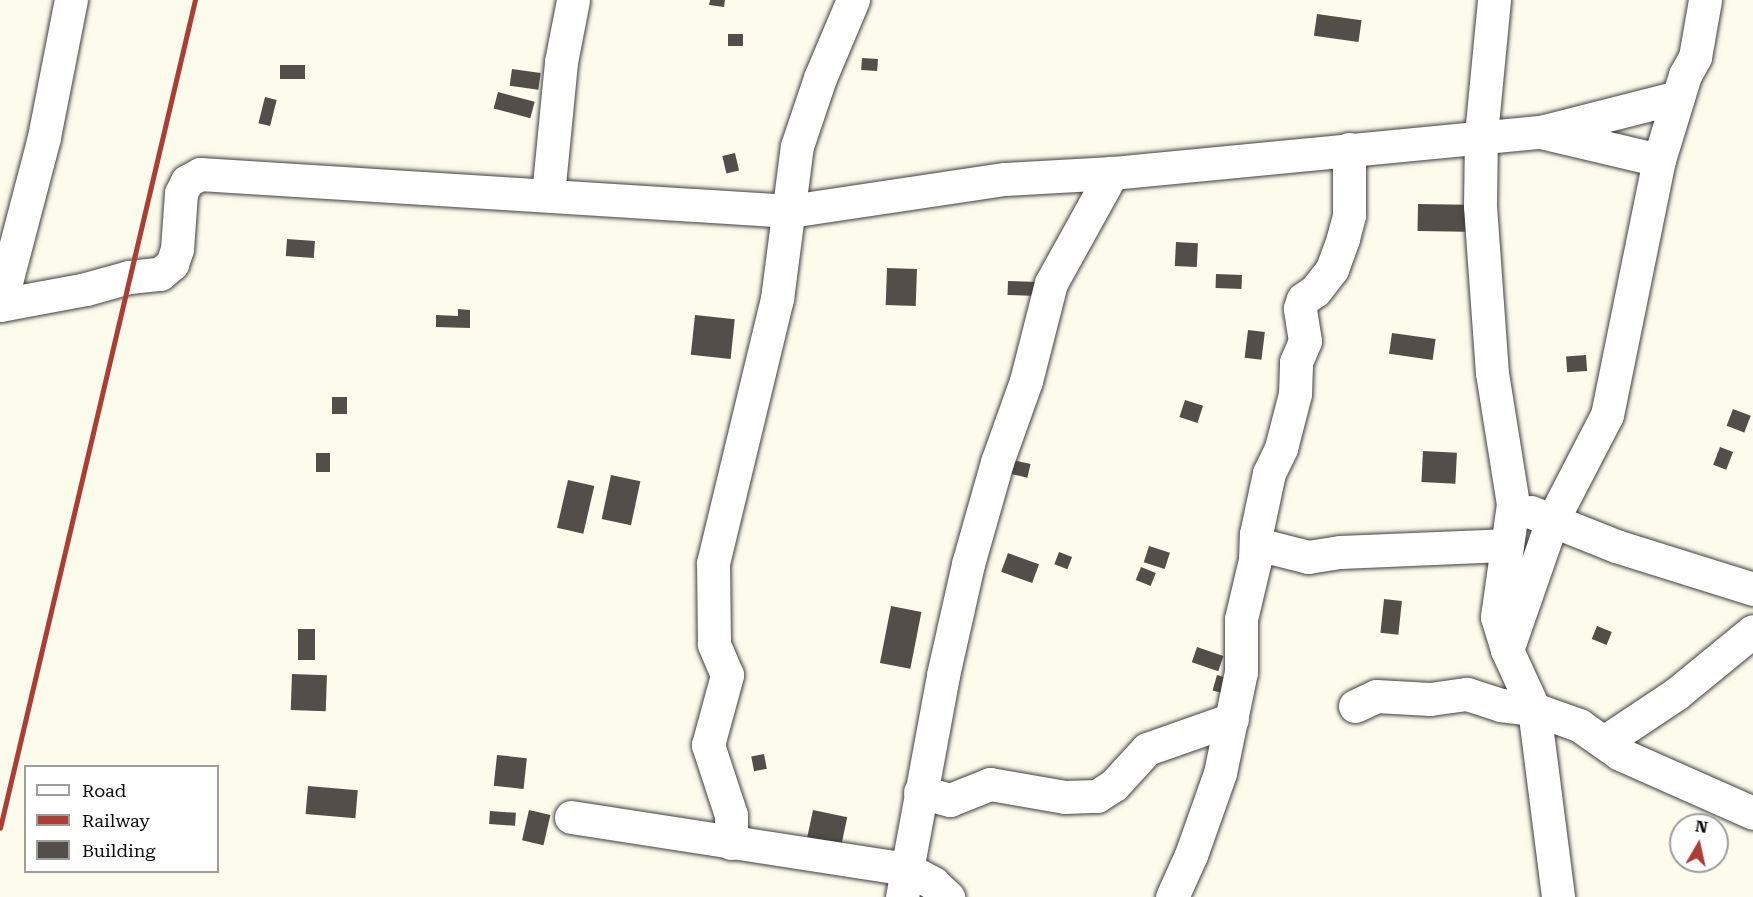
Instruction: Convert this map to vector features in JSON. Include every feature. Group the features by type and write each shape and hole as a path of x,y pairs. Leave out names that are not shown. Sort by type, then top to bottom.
{"street":[{"path":"71,0 44,137 0,305 86,289 129,277 160,274 172,264 177,249 181,193 187,181 200,174 790,211 1005,179 1112,173 1481,135 1541,132 1678,97"},
{"path":"548,195 561,62 573,0"},
{"path":"731,843 731,815 708,745 727,675 714,644 712,563 777,299 797,146 820,78 854,0"},
{"path":"1494,0 1481,135 1480,206 1491,361 1513,504 1504,545 1497,617 1507,650 1534,709 1558,897"},
{"path":"1507,650 1552,521 1606,415 1659,160 1678,97 1695,57 1706,0"},
{"path":"1541,132 1659,160"},
{"path":"1172,897 1191,855 1220,773 1241,672 1242,619 1269,473 1285,435 1295,394 1296,362 1305,341 1303,299 1315,291 1332,269 1349,215 1349,149"},
{"path":"905,883 920,792 968,564 997,462 1026,381 1051,283 1112,173"},
{"path":"1513,504 1616,546 1753,589"},
{"path":"1257,544 1308,557 1340,552 1504,545"},
{"path":"1604,742 1676,694 1753,631"},
{"path":"1355,706 1376,696 1430,699 1467,694 1500,705 1534,709 1579,725 1651,769 1753,813"},
{"path":"920,792 950,800 990,784 1065,797 1097,796 1114,785 1147,749 1232,719"},
{"path":"571,817 731,843 905,883 933,883 948,897"}],"building":[{"path":"710,0 725,0 724,7 709,5"},
{"path":"1317,14 1362,20 1359,42 1314,36"},
{"path":"728,34 743,34 743,46 728,46"},
{"path":"862,58 878,59 877,71 861,70"},
{"path":"280,65 305,65 305,79 280,79"},
{"path":"512,69 541,73 538,90 510,86"},
{"path":"498,92 535,102 530,118 494,108"},
{"path":"265,97 277,100 270,126 258,123"},
{"path":"735,153 739,171 726,173 722,156"},
{"path":"1418,204 1466,205 1466,232 1418,231"},
{"path":"287,239 315,241 314,258 286,256"},
{"path":"1176,242 1198,243 1197,267 1175,266"},
{"path":"887,268 917,269 916,306 886,305"},
{"path":"1216,274 1242,275 1241,289 1216,288"},
{"path":"1008,281 1038,282 1037,296 1008,295"},
{"path":"458,309 470,310 470,328 436,327 436,315 458,316"},
{"path":"695,315 735,319 731,359 691,355"},
{"path":"1248,330 1265,332 1261,360 1245,358"},
{"path":"1392,333 1436,339 1433,360 1389,354"},
{"path":"1586,355 1587,371 1567,372 1566,356"},
{"path":"332,397 347,397 347,414 332,414"},
{"path":"1185,400 1203,406 1198,423 1179,417"},
{"path":"1733,409 1751,416 1744,433 1727,426"},
{"path":"1720,447 1733,452 1726,470 1713,465"},
{"path":"1423,451 1457,453 1455,484 1421,482"},
{"path":"316,453 330,453 330,472 316,472"},
{"path":"1013,460 1031,464 1027,478 1010,474"},
{"path":"611,475 640,481 631,525 602,519"},
{"path":"568,480 594,486 583,534 557,528"},
{"path":"1149,546 1170,553 1165,569 1144,562"},
{"path":"1059,552 1072,557 1067,569 1054,564"},
{"path":"1008,553 1039,564 1032,583 1001,572"},
{"path":"1141,567 1156,573 1151,586 1136,580"},
{"path":"1384,599 1402,601 1398,635 1380,633"},
{"path":"891,606 921,612 910,669 880,663"},
{"path":"1597,626 1612,632 1607,645 1592,639"},
{"path":"298,629 315,629 315,660 298,660"},
{"path":"1197,647 1223,656 1218,671 1192,662"},
{"path":"292,674 327,675 326,711 291,710"},
{"path":"1217,675 1231,679 1227,695 1213,690"},
{"path":"764,754 767,769 754,771 751,756"},
{"path":"497,755 527,758 524,789 494,786"},
{"path":"308,786 358,790 355,818 306,814"},
{"path":"529,810 550,815 543,845 522,840"},
{"path":"813,810 847,817 840,852 806,844"},
{"path":"490,811 516,813 515,826 489,824"}],"railway":[{"path":"0,828 195,0"}]}
